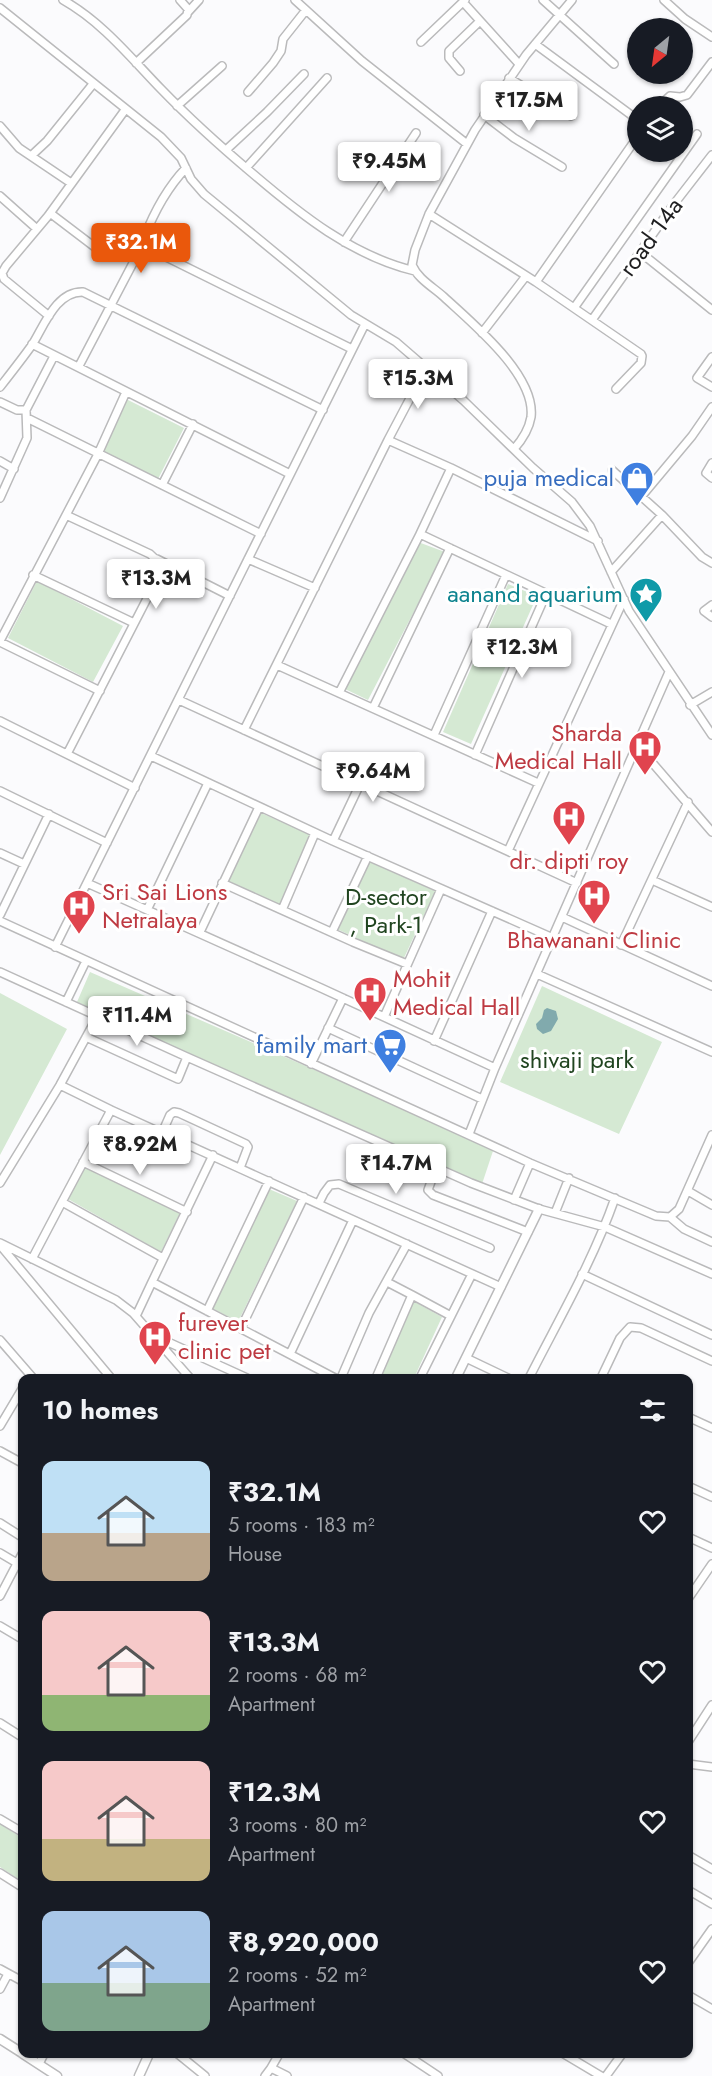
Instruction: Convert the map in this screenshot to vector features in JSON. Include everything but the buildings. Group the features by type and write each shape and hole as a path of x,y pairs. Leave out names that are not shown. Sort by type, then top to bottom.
{"street":[{"path":"63,0 100,25 177,106 300,213 344,242 376,259 415,271"},
{"path":"180,0 189,12"},
{"path":"136,63 177,25 199,0"},
{"path":"295,0 362,61 467,144"},
{"path":"543,0 614,64"},
{"path":"514,449 531,420 531,406 523,384 515,370 482,333 415,271 412,264 429,214 484,115 519,64 572,0"},
{"path":"664,0 685,19 712,37"},
{"path":"421,42 464,1 519,64"},
{"path":"0,8 170,145 181,158 196,187 351,315 396,342 572,502 590,526 624,599 690,705 712,735"},
{"path":"248,92 273,63 280,51 283,39 306,10"},
{"path":"460,71 449,58 449,51 480,21"},
{"path":"535,44 627,112"},
{"path":"684,96 687,95 712,62"},
{"path":"177,106 222,66"},
{"path":"226,150 304,74"},
{"path":"246,168 327,78"},
{"path":"509,78 571,116"},
{"path":"31,156 47,141 93,84"},
{"path":"49,316 2,276 6,266 50,213 125,110"},
{"path":"484,115 514,138 562,167"},
{"path":"0,126 13,143 72,183"},
{"path":"344,242 385,176 416,133"},
{"path":"574,308 697,134"},
{"path":"536,282 627,152"},
{"name":"road 14a","path":"592,320 712,155"},
{"path":"78,366 144,242 163,195 186,168"},
{"path":"0,196 37,229"},
{"path":"50,213 96,248"},
{"path":"429,214 536,282 642,356 636,368 616,389"},
{"path":"144,242 152,250 352,349"},
{"path":"640,252 712,310"},
{"path":"482,333 526,276"},
{"path":"0,387 60,302 75,292 83,292 323,410"},
{"path":"55,947 365,324"},
{"path":"32,344 290,474"},
{"path":"0,498 27,438 26,414 54,356"},
{"path":"712,357 697,378 712,387"},
{"path":"244,730 426,368"},
{"path":"100,691 0,641 98,454 126,392"},
{"path":"0,402 98,454 261,534"},
{"path":"642,496 692,436 712,407"},
{"path":"162,485 193,424"},
{"path":"388,440 451,468 598,541"},
{"path":"0,461 14,469"},
{"path":"712,463 706,473 712,478"},
{"path":"339,693 451,468"},
{"path":"612,470 662,515 709,562 712,570"},
{"path":"66,515 140,548 230,596"},
{"path":"611,572 662,515"},
{"path":"420,534 611,624"},
{"path":"373,708 450,548"},
{"path":"67,754 159,573 157,559"},
{"path":"248,559 315,588"},
{"path":"33,575 134,623"},
{"path":"434,735 507,575"},
{"path":"475,755 546,594"},
{"path":"508,851 624,599"},
{"path":"712,604 704,611 712,617"},
{"path":"278,665 538,783"},
{"path":"469,1134 495,1068 669,672"},
{"path":"690,705 712,692"},
{"path":"179,700 577,883"},
{"path":"0,721 135,788"},
{"path":"637,746 712,832"},
{"path":"151,756 315,833 553,938"},
{"path":"147,910 208,783"},
{"path":"333,841 360,784"},
{"path":"0,791 107,843"},
{"path":"621,945 688,802"},
{"path":"200,932 259,807"},
{"path":"0,915 49,814"},
{"path":"282,910 315,833"},
{"path":"0,853 24,864"},
{"path":"332,933 368,856"},
{"path":"652,879 712,907"},
{"path":"87,883 200,932 495,1068"},
{"path":"222,883 407,964"},
{"path":"384,1017 441,889"},
{"path":"434,1041 492,911"},
{"path":"562,917 711,983"},
{"path":"0,921 530,1162 656,1216 670,1217 684,1229 712,1242"},
{"path":"66,1002 86,961"},
{"path":"0,972 436,1168 539,1209 605,1227 712,1274"},
{"path":"537,974 712,1052"},
{"path":"311,1064 343,998"},
{"path":"0,1183 60,1085 97,1017"},
{"path":"328,1028 483,1100"},
{"path":"86,1037 178,1079 187,1057"},
{"path":"60,1085 501,1287"},
{"path":"32,1259 111,1110"},
{"path":"162,1133 170,1115 174,1112 179,1113 246,1144 248,1147 240,1167"},
{"path":"670,1217 679,1209 711,1138"},
{"path":"136,1316 213,1155"},
{"path":"83,1162 187,1212"},
{"path":"514,1200 530,1162"},
{"path":"436,1168 428,1190 432,1195 528,1232"},
{"path":"555,1213 569,1178"},
{"path":"207,1311 269,1181"},
{"path":"319,1203 330,1185 339,1184 490,1248"},
{"path":"688,1191 712,1205"},
{"path":"241,1328 304,1197"},
{"path":"531,1374 605,1227 615,1198"},
{"path":"62,1202 163,1258"},
{"path":"458,1374 539,1209"},
{"path":"290,1354 353,1220"},
{"path":"0,1244 116,1300 136,1316 186,1374"},
{"path":"0,1244 108,1374"},
{"path":"342,1374 369,1313 407,1244"},
{"path":"422,1374 472,1274"},
{"path":"582,1274 712,1335"},
{"path":"152,1282 328,1374"},
{"path":"387,1282 451,1316"},
{"path":"378,1374 412,1295"},
{"path":"604,1374 620,1338 630,1327 641,1328 712,1361"},
{"path":"153,1335 238,1374"},
{"path":"0,1340 28,1374"},
{"path":"466,1358 500,1374"},
{"path":"0,1426 18,1396"},
{"path":"693,1420 712,1428"},
{"path":"0,1450 18,1461"},
{"path":"693,1488 712,1497"},
{"path":"0,1523 18,1534"},
{"path":"693,1539 712,1548"},
{"path":"0,1553 18,1564"},
{"path":"693,1592 712,1564"},
{"path":"0,1596 18,1568"},
{"path":"0,1626 18,1637"},
{"path":"693,1734 712,1705"},
{"path":"0,1723 18,1732"},
{"path":"693,1765 712,1767"},
{"path":"0,1819 18,1830"},
{"path":"693,1858 712,1869"},
{"path":"0,1873 18,1884"},
{"path":"693,1893 712,1904"},
{"path":"693,1955 711,1933"},
{"path":"0,1969 18,1979"},
{"path":"0,1989 8,1974"},
{"path":"693,1998 712,2008"},
{"path":"0,2039 18,2050"},
{"path":"30,2058 57,2076"},
{"path":"39,2064 42,2058"},
{"path":"139,2076 147,2058"},
{"path":"183,2058 205,2076"},
{"path":"265,2076 277,2058"},
{"path":"411,2058 438,2076"},
{"path":"571,2058 603,2076 619,2058"},
{"path":"272,2068 287,2076"}],"green space":[{"path":"126,399 184,428 158,479 98,452"},
{"path":"418,542 445,552 368,700 345,689"},
{"path":"37,581 123,626 93,682 8,638"},
{"path":"508,584 537,596 471,744 443,732"},
{"path":"261,813 310,834 278,908 227,884"},
{"name":"D-sector , Park-1","path":"369,861 437,892 403,960 337,929"},
{"path":"90,972 494,1148 480,1190 77,1002"},
{"name":"shivaji park","path":"542,986 662,1042 619,1134 500,1082"},
{"path":"0,993 67,1029 0,1155"},
{"path":"84,1167 180,1213 161,1252 68,1199"},
{"path":"269,1189 297,1201 238,1322 212,1308"},
{"path":"413,1301 442,1317 416,1374 383,1374"},
{"path":"0,1824 18,1835 18,1879 0,1867"}],"water":[{"path":"547,1008 556,1011 558,1019 551,1031 543,1034 537,1029 536,1024"}],"place":[{"name":"puja medical","path":"637,507"},
{"name":"aanand aquarium","path":"646,623"},
{"name":"Sharda Medical Hall","path":"645,776"},
{"name":"dr. dipti roy","path":"569,846"},
{"name":"Bhawanani Clinic","path":"594,925"},
{"name":"Sri Sai Lions Netralaya","path":"79,935"},
{"name":"Mohit Medical Hall","path":"370,1022"},
{"name":"family mart","path":"390,1074"},
{"name":"furever clinic pet","path":"155,1366"}]}
